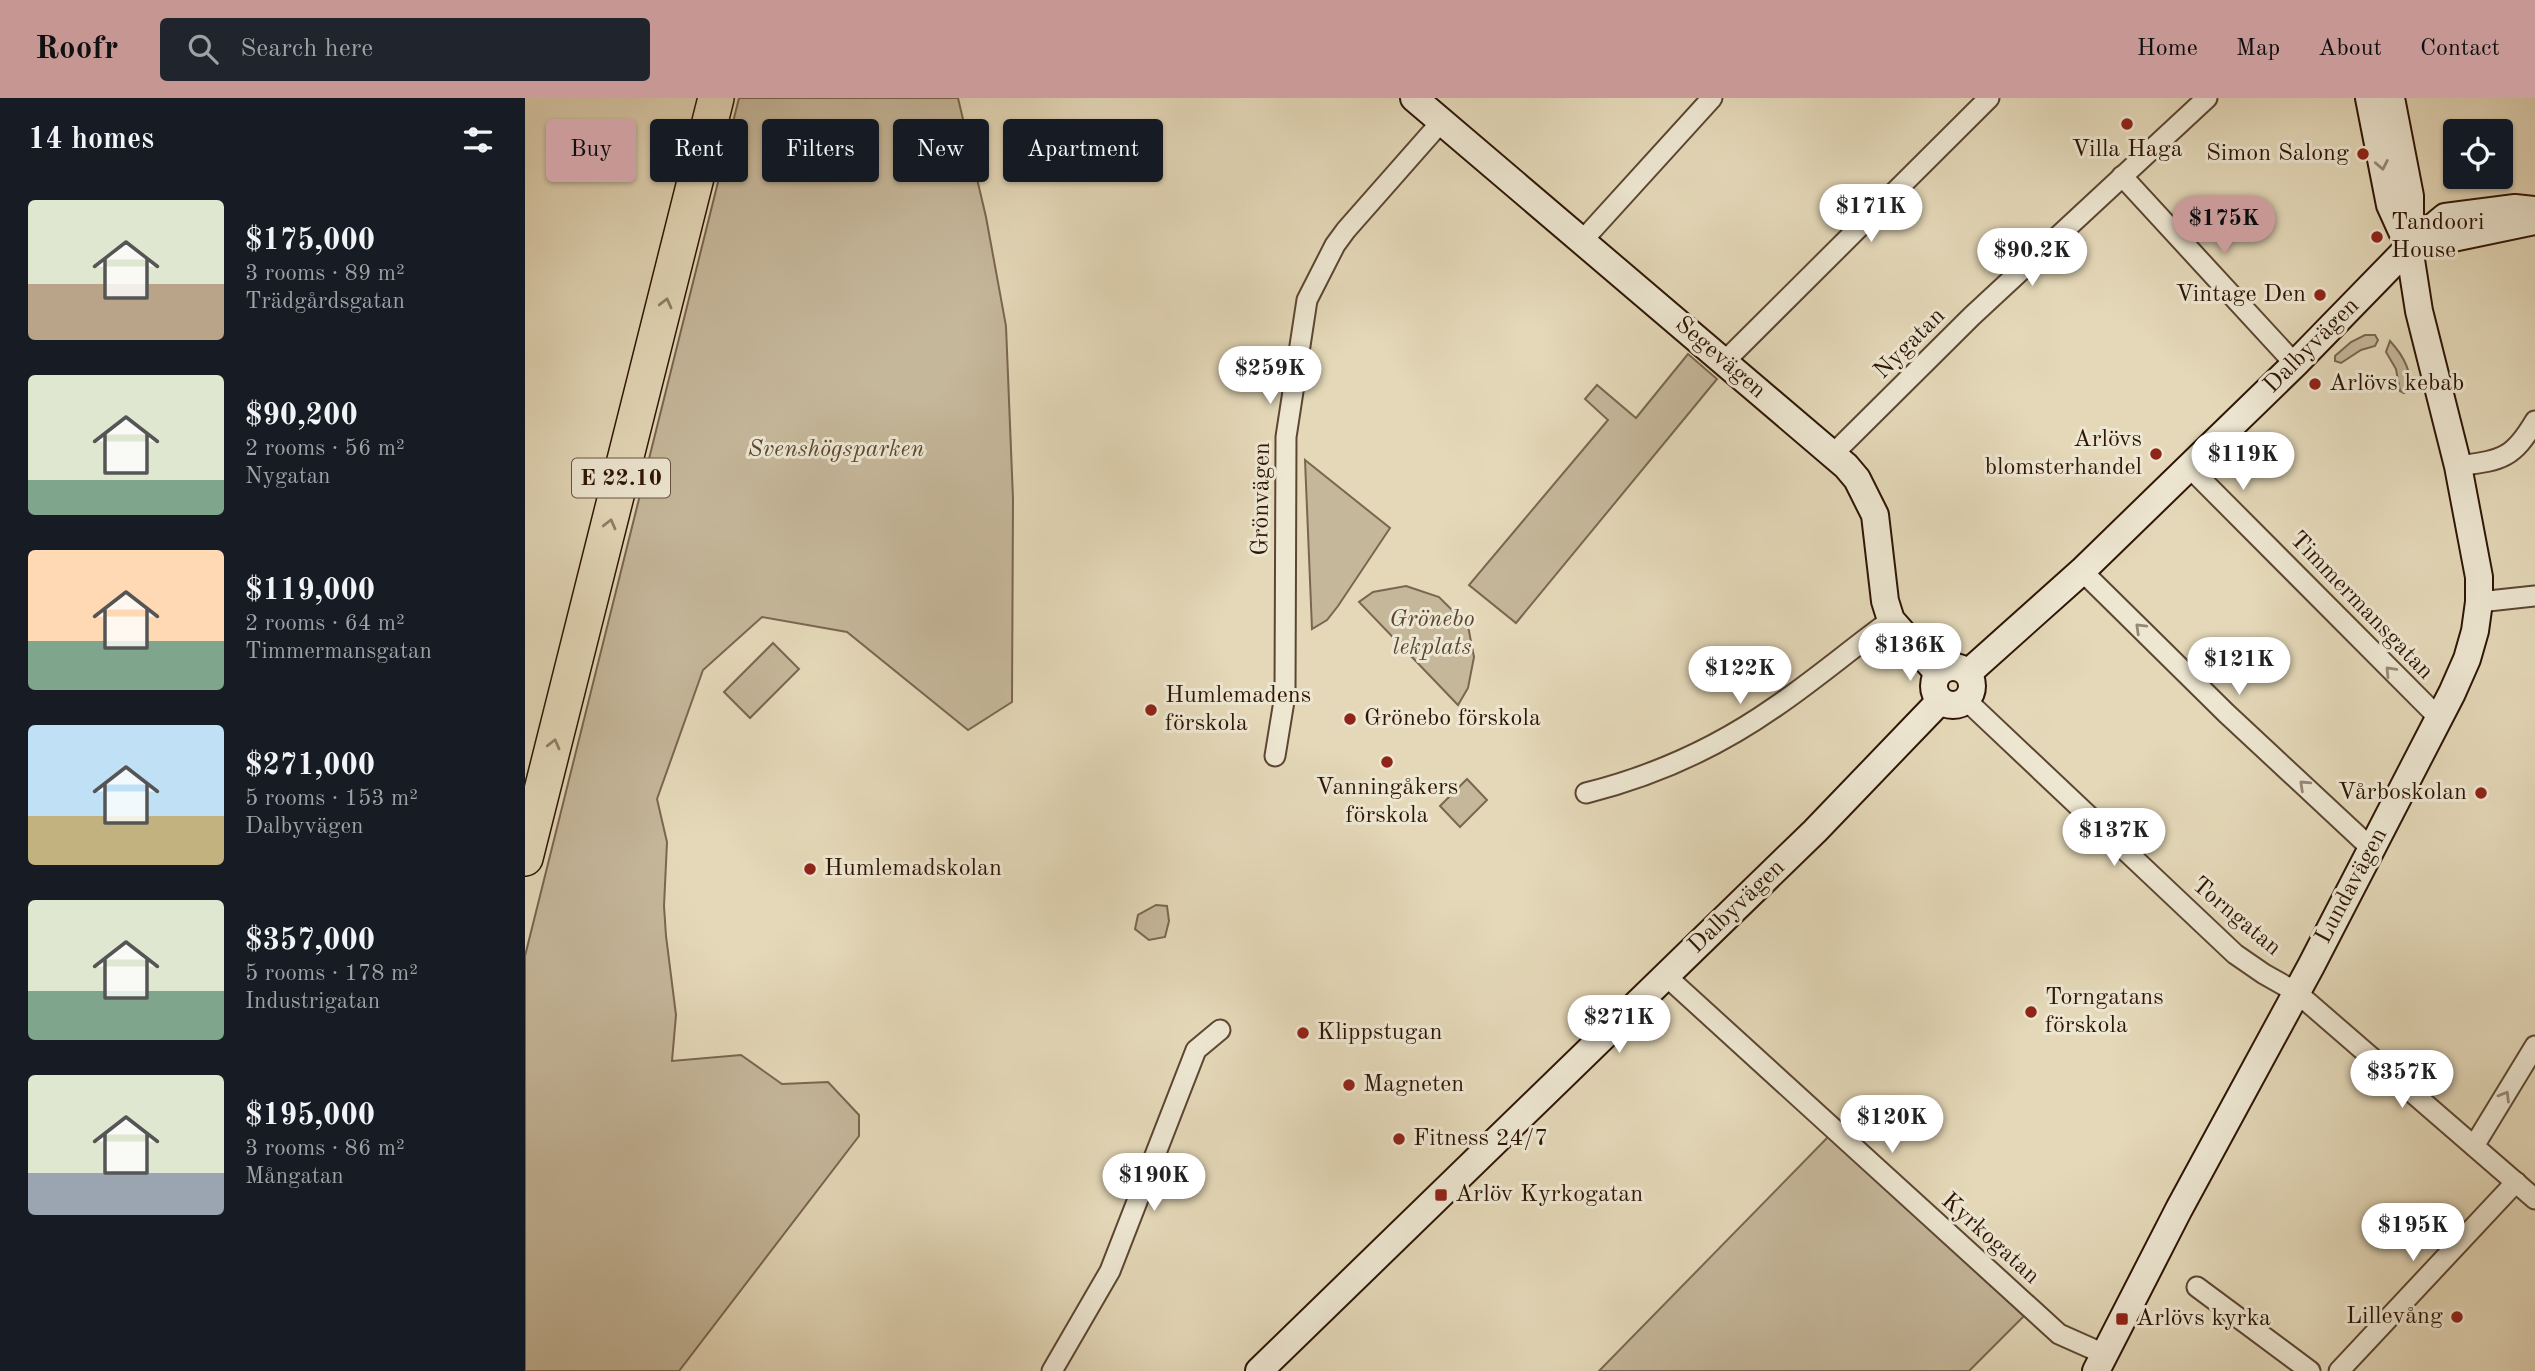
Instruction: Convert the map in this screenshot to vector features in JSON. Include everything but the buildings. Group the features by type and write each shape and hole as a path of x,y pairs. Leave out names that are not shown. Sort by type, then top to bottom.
{"highway":[{"name":"E 22.10","path":"525,759 692,98"},
{"name":"E 22.10","path":"525,858 716,98"}],"street":[{"path":"1582,241 1712,98"},
{"path":"1725,361 1989,98"},
{"name":"Nygatan","path":"1833,454 1972,316 2207,98"},
{"name":"Lundavägen","path":"2369,98 2390,205 2409,247"},
{"name":"Lundavägen","path":"2100,1363 2439,719 2467,659 2475,631 2479,577 2458,466 2419,311 2409,247 2410,196 2391,98"},
{"name":"Segevägen","path":"1418,99 1833,454 1857,479 1875,515 1885,601 1891,620 1938,673"},
{"name":"Grönvägen","path":"1275,756 1285,695 1286,437 1307,300 1335,245 1346,230 1442,121"},
{"path":"2122,176 2295,364"},
{"name":"Dalbyvägen","path":"1968,673 2082,571 2295,364 2409,247 2445,217 2515,208 2535,210"},
{"path":"2409,247 2535,221"},
{"path":"2458,466 2506,457 2523,441 2535,421"},
{"name":"Timmermansgatan","path":"2189,467 2439,719"},
{"path":"2082,571 2226,713 2372,849"},
{"path":"2479,602 2535,596"},
{"path":"1586,793 1668,767 1725,738 1775,708 1891,620"},
{"path":"1953,666 1968,673 1973,687 1953,701 1933,687 1938,673 1953,666"},
{"name":"Dalbyvägen","path":"1259,1371 1815,831 1953,701"},
{"name":"Torngatan","path":"1953,701 2235,954 2296,992 2535,1199"},
{"name":"Kyrkogatan","path":"1666,976 2059,1334 2100,1363"},
{"path":"1052,1371 1108,1274 1196,1050 1220,1030"},
{"path":"2475,1146 2535,1046"},
{"path":"2339,1371 2516,1182"},
{"path":"2197,1287 2310,1371"}],"green space":[{"name":"Svenshögsparken","path":"739,98 958,98 963,119 893,119 893,182 978,182 986,217 1006,326 1013,499 1012,702 968,730 847,632 762,617 703,670 657,799 667,842 664,906 676,1015 672,1061 741,1055 782,1084 828,1082 859,1115 859,1136 679,1371 525,1371 525,956 718,182 748,182 748,119 734,119"},
{"path":"2365,335 2375,335 2378,340 2375,346 2361,350 2341,363 2335,361 2335,356 2351,342"},
{"path":"2390,341 2408,369 2410,389 2404,393 2400,391 2396,369 2386,352"},
{"path":"1688,354 1717,379 1516,623 1469,585 1608,420 1585,399 1597,385 1636,418"},
{"path":"1305,460 1390,528 1338,606 1327,620 1312,629"},
{"name":"Grönebo lekplats","path":"1406,586 1439,597 1468,626 1474,657 1468,688 1458,705 1359,602 1373,592"},
{"path":"773,643 799,669 750,718 724,692"},
{"path":"1467,779 1487,800 1460,827 1440,806"},
{"path":"1156,905 1167,906 1169,921 1165,937 1149,940 1135,929 1138,915"},
{"path":"1829,1136 2024,1316 1969,1371 1599,1371"}],"place":[{"name":"Villa Haga","path":"2127,124"},
{"name":"Simon Salong","path":"2363,154"},
{"name":"Tandoori House","path":"2377,237"},
{"name":"Vintage Den","path":"2320,295"},
{"name":"Arlövs kebab","path":"2315,384"},
{"name":"Arlövs blomsterhandel","path":"2156,454"},
{"name":"Humlemadens förskola","path":"1151,710"},
{"name":"Grönebo förskola","path":"1350,719"},
{"name":"Vanningåkers förskola","path":"1387,762"},
{"name":"Vårboskolan","path":"2481,793"},
{"name":"Humlemadskolan","path":"810,869"},
{"name":"Torngatans förskola","path":"2031,1012"},
{"name":"Klippstugan","path":"1303,1033"},
{"name":"Magneten","path":"1349,1085"},
{"name":"Fitness 24/7","path":"1399,1139"},
{"name":"Arlöv Kyrkogatan","path":"1441,1195"},
{"name":"Lillevång","path":"2457,1317"},
{"name":"Arlövs kyrka","path":"2122,1319"}]}
